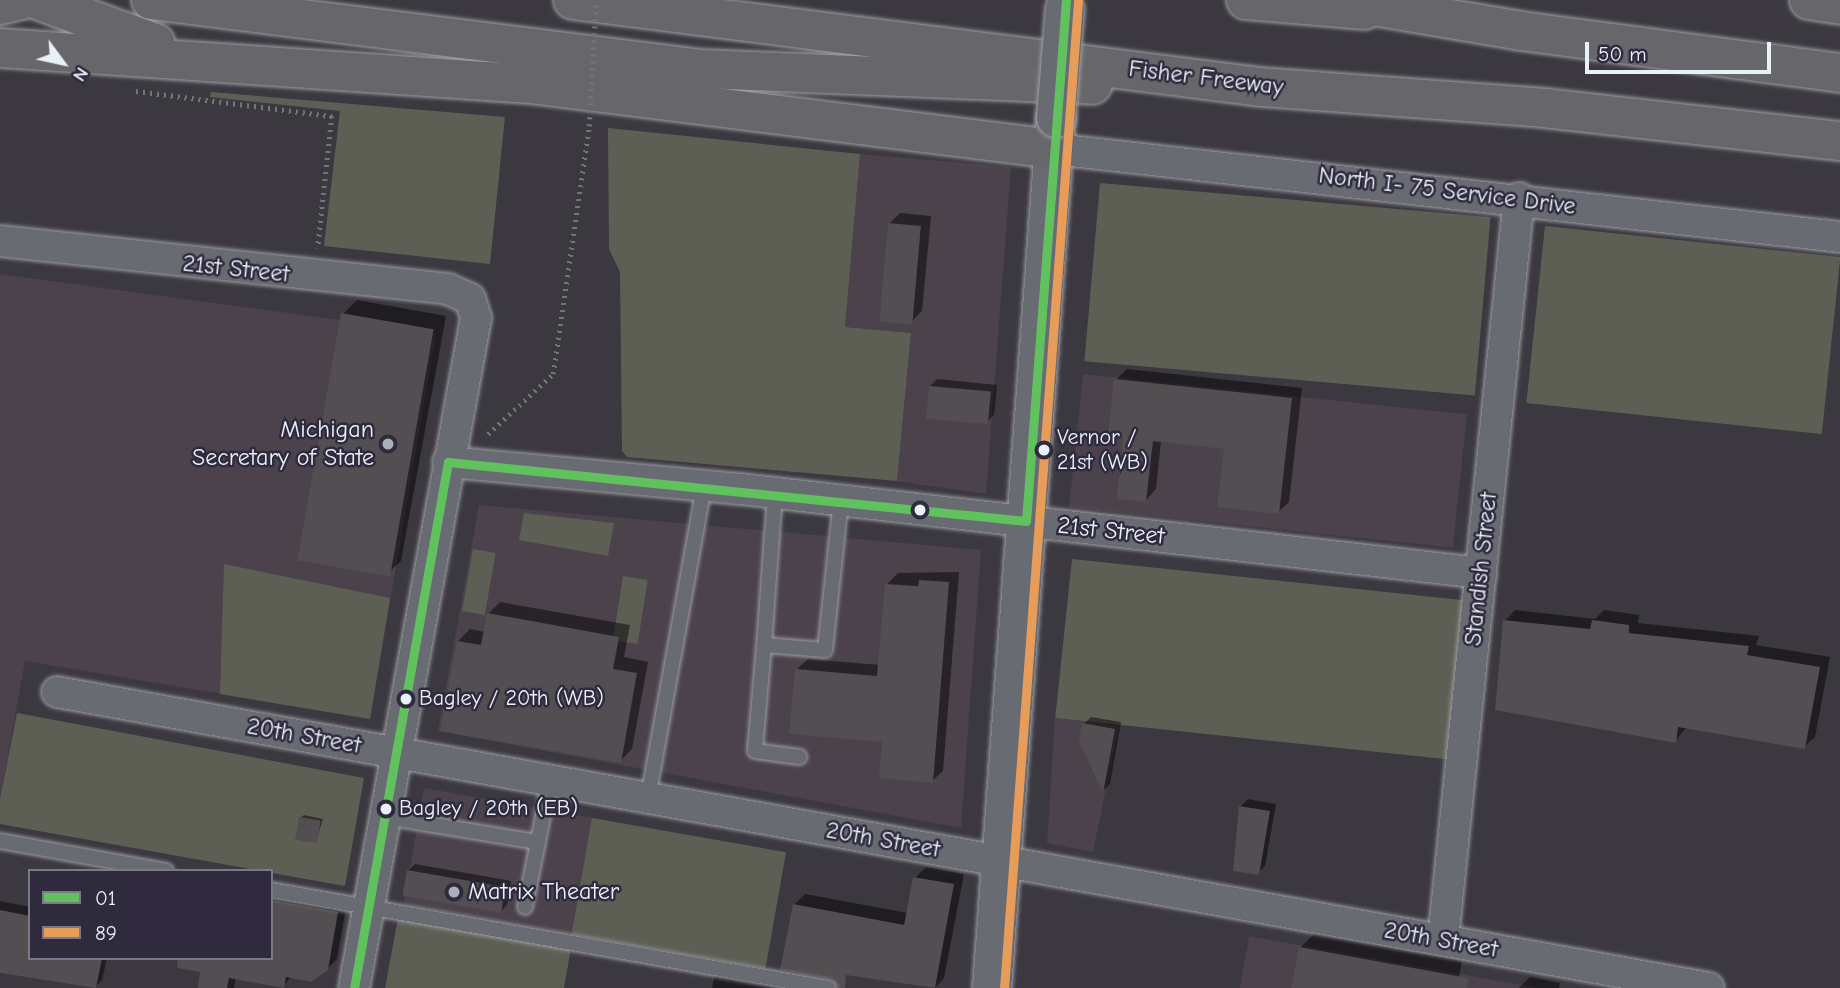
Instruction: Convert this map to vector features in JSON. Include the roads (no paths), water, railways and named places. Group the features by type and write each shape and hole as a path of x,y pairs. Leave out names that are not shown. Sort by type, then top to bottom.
{"highway":[{"path":"0,5 21,0"},
{"path":"37,0 118,33 215,59"},
{"name":"Fisher Freeway","path":"573,0 1262,87 1544,108 1840,141"},
{"path":"1245,0 1412,14 1840,72"},
{"path":"1338,0 1412,14"},
{"path":"1809,0 1840,5"},
{"path":"163,2 703,69 971,83 1262,87"},
{"path":"0,48 215,59 530,84 1055,134"}],"street":[{"path":"992,988 1066,0"},
{"name":"North I- 75 Service Drive","path":"1055,134 1519,198 1840,237"},
{"name":"Standish Street","path":"1443,940 1519,198"},
{"name":"21st Street","path":"0,241 448,289 470,299 476,318 448,462 841,500 1481,573"},
{"path":"354,988 448,462"},
{"name":"20th Street","path":"57,691 1709,988"}],"lane":[{"path":"648,797 704,486"},
{"path":"775,493 755,751 800,757"},
{"path":"764,645 825,650 841,500"},
{"path":"525,907 550,780"},
{"path":"385,817 538,842"},
{"path":"0,841 155,869"},
{"path":"273,890 828,988"}],"place":[{"name":"Michigan Secretary of State","path":"388,444"},
{"name":"Vernor / 21st (WB)","path":"1044,450"},
{"name":"Bagley / 20th (WB)","path":"406,699"},
{"name":"Bagley / 20th (EB)","path":"386,809"},
{"name":"Matrix Theater","path":"454,892"}]}
